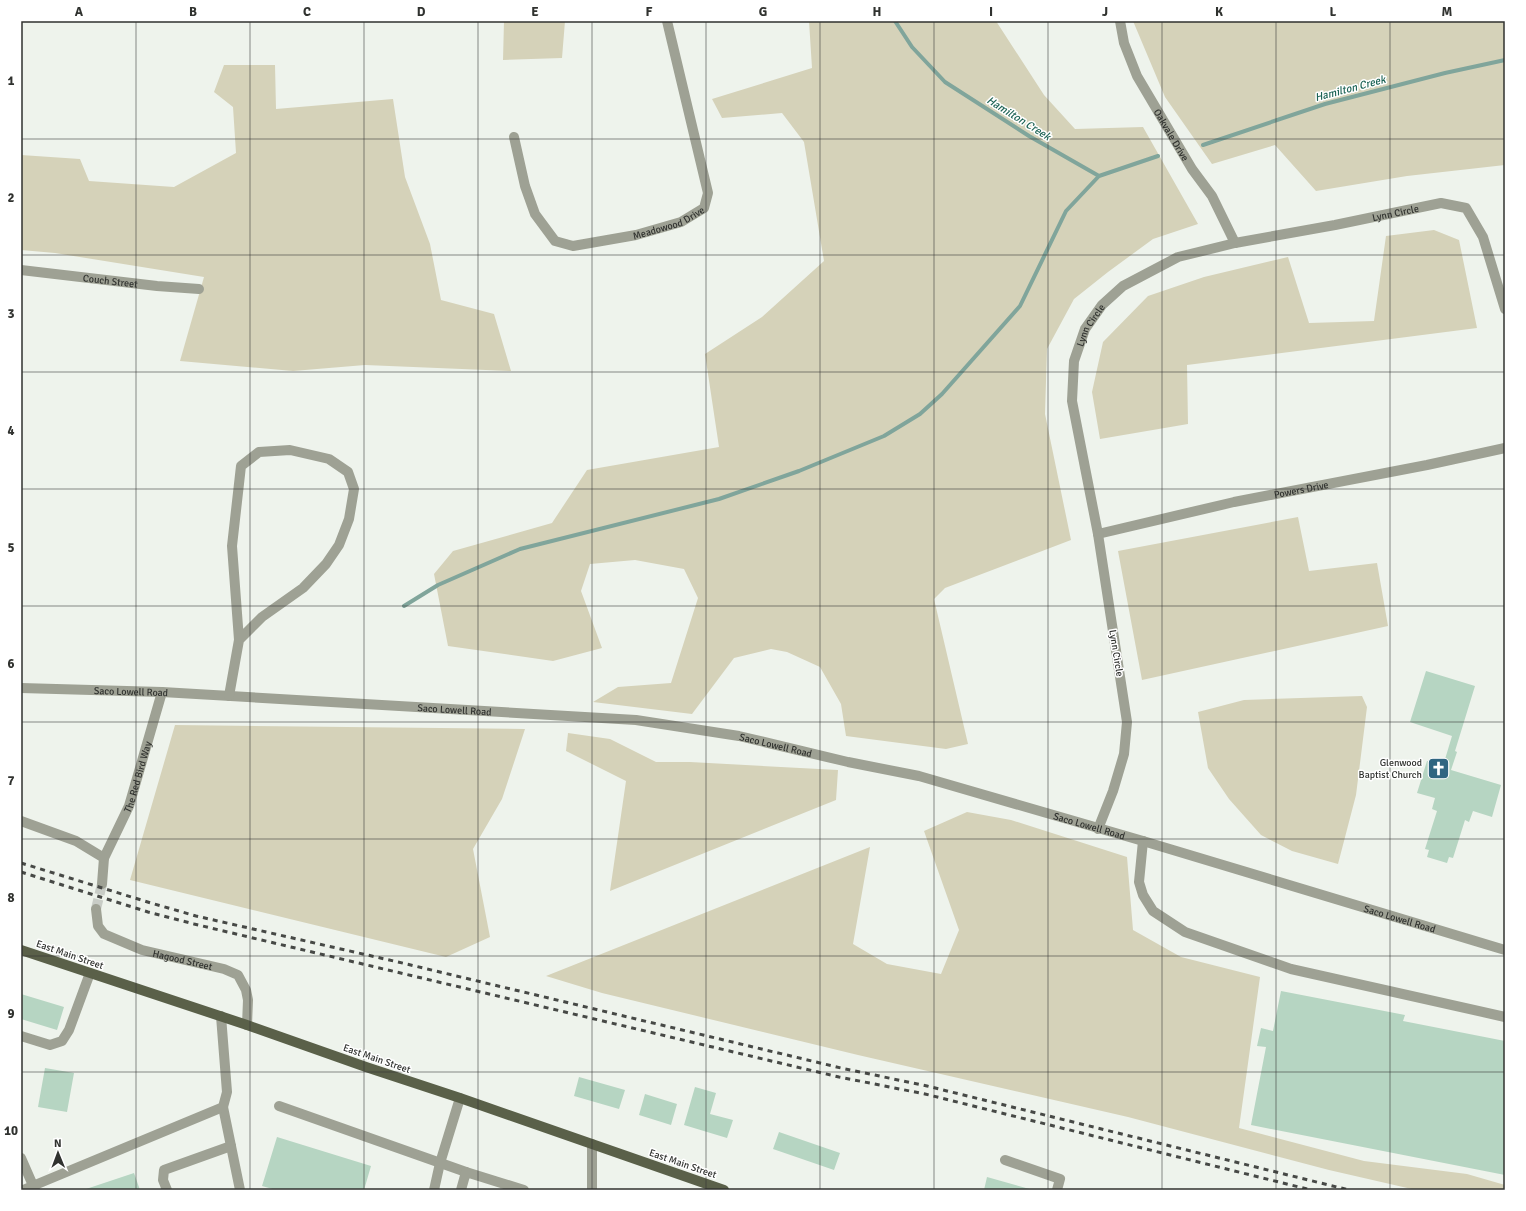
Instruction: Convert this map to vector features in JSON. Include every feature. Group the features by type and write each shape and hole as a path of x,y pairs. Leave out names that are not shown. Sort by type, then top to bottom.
{"main road":[{"name":"East Main Street","path":"21,950 247,1024 366,1067 460,1098 724,1190"}],"street":[{"name":"Meadowood Drive","path":"514,137 525,186 535,214 555,241 573,246 636,235 681,222 704,208 708,193 667,21"},
{"name":"Oakvale Drive","path":"1120,21 1124,43 1137,76 1192,169 1212,196 1235,243"},
{"name":"Lynn Circle","path":"1098,829 1113,792 1124,754 1128,722 1098,534 1072,401 1074,361 1085,329 1102,305 1123,286 1178,257 1235,243 1334,225 1441,203 1466,208 1483,237 1505,309"},
{"name":"Couch Street","path":"21,270 157,286 199,289"},
{"name":"Powers Drive","path":"1098,534 1234,502 1427,465 1505,448"},
{"path":"228,696 239,640 232,546 241,466 259,452 290,450 329,458 348,472 354,489 349,519 339,545 326,564 304,588 262,617 239,640"},
{"name":"Saco Lowell Road","path":"21,688 162,692 636,720 739,736 848,762 919,776 1143,841 1505,950"},
{"name":"The Red Bird Way","path":"104,858 129,806 162,692"},
{"path":"21,821 76,841 104,858 102,884"},
{"path":"1143,841 1139,882 1142,895 1154,911 1185,932 1292,969 1505,1017"},
{"name":"Hagood Street","path":"96,909 98,926 104,934 142,950 224,969 238,975 246,990 248,1000 247,1024"},
{"path":"21,1036 50,1045 62,1041 69,1030 90,973"},
{"path":"221,1016 227,1092 223,1108 240,1190"},
{"path":"434,1190 440,1164 460,1098"},
{"path":"279,1106 440,1164 524,1190"},
{"path":"21,1158 30,1189 223,1108"},
{"path":"592,1144 592,1190"},
{"path":"167,1190 163,1180 164,1170 231,1146"},
{"path":"1004,1160 1060,1179 1057,1190"},
{"path":"461,1190 466,1172"}],"shaded area":[{"path":"504,21 565,21 562,58 503,60"},
{"path":"809,21 996,21 1044,95 1075,129 1143,127 1198,224 1153,239 1074,299 1047,349 1045,414 1071,540 945,588 934,599 968,744 946,749 846,736 841,704 820,667 787,652 771,649 734,658 692,714 593,702 618,687 671,683 698,598 684,569 635,560 590,564 581,591 602,648 553,661 448,646 434,574 453,551 552,523 587,470 719,447 705,354 762,317 824,261 804,142 782,113 722,118 712,99 812,68"},
{"path":"1133,21 1505,21 1505,165 1407,176 1316,191 1275,145 1212,164 1165,97"},
{"path":"224,65 275,65 276,109 393,99 405,177 430,244 441,300 494,314 511,371 365,365 293,371 180,361 204,277 55,253 21,250 21,155 80,159 89,181 174,187 236,153 233,107 214,92"},
{"path":"1434,230 1459,240 1477,328 1187,365 1188,424 1100,439 1092,392 1103,342 1148,296 1204,277 1288,257 1309,323 1374,321 1386,236"},
{"path":"1298,517 1309,571 1377,563 1388,626 1142,680 1118,551"},
{"path":"1362,696 1367,707 1356,795 1338,864 1292,851 1261,835 1229,799 1208,768 1198,712 1244,700"},
{"path":"175,725 525,729 502,799 473,849 490,937 446,957 130,880"},
{"path":"568,733 610,739 656,762 690,762 838,770 836,800 610,891 626,781 566,751"},
{"path":"967,812 1011,820 1127,857 1133,930 1181,957 1260,977 1239,1128 1364,1161 1467,1174 1505,1185 1505,1190 1416,1190 1329,1170 1128,1117 858,1055 602,993 546,976 870,847 853,944 887,964 941,974 959,930 924,831"}],"building":[{"name":"Glenwood Baptist Church","path":"1426,671 1475,686 1455,751 1457,752 1451,770 1501,785 1492,817 1473,811 1469,822 1465,820 1453,858 1449,857 1447,863 1427,857 1429,850 1425,849 1437,811 1432,809 1435,798 1417,793 1427,761 1443,766 1452,736 1410,722"},
{"path":"1281,991 1405,1015 1403,1021 1505,1041 1505,1175 1251,1125 1266,1047 1257,1046 1261,1028 1273,1031"},
{"path":"21,994 64,1007 57,1030 21,1019"},
{"path":"45,1068 74,1073 67,1112 38,1107"},
{"path":"579,1077 625,1090 619,1109 574,1096"},
{"path":"695,1087 716,1093 710,1114 733,1120 727,1138 684,1125"},
{"path":"645,1094 677,1104 671,1125 639,1115"},
{"path":"779,1132 840,1153 834,1170 773,1149"},
{"path":"277,1137 371,1166 364,1190 276,1190 262,1186"},
{"path":"134,1173 140,1190 83,1190"},
{"path":"987,1177 1033,1190 984,1190"}],"waterway":[{"name":"Hamilton Creek","path":"895,21 912,47 945,82 1029,136 1099,176"},
{"name":"Hamilton Creek","path":"1203,145 1325,104 1445,73 1505,60"},
{"path":"404,606 438,585 520,549 719,499 799,471 884,436 920,414 942,394 1020,306 1066,211 1099,176 1158,156"}],"tunnel":[{"path":"96,909 102,884"}],"railway":[{"path":"21,863 196,916 398,962 841,1068 927,1086 1349,1190"},
{"path":"21,872 148,912 194,924 839,1077 925,1094 1311,1190"}],"place":[{"name":"Glenwood Baptist Church","path":"1438,768"}]}
